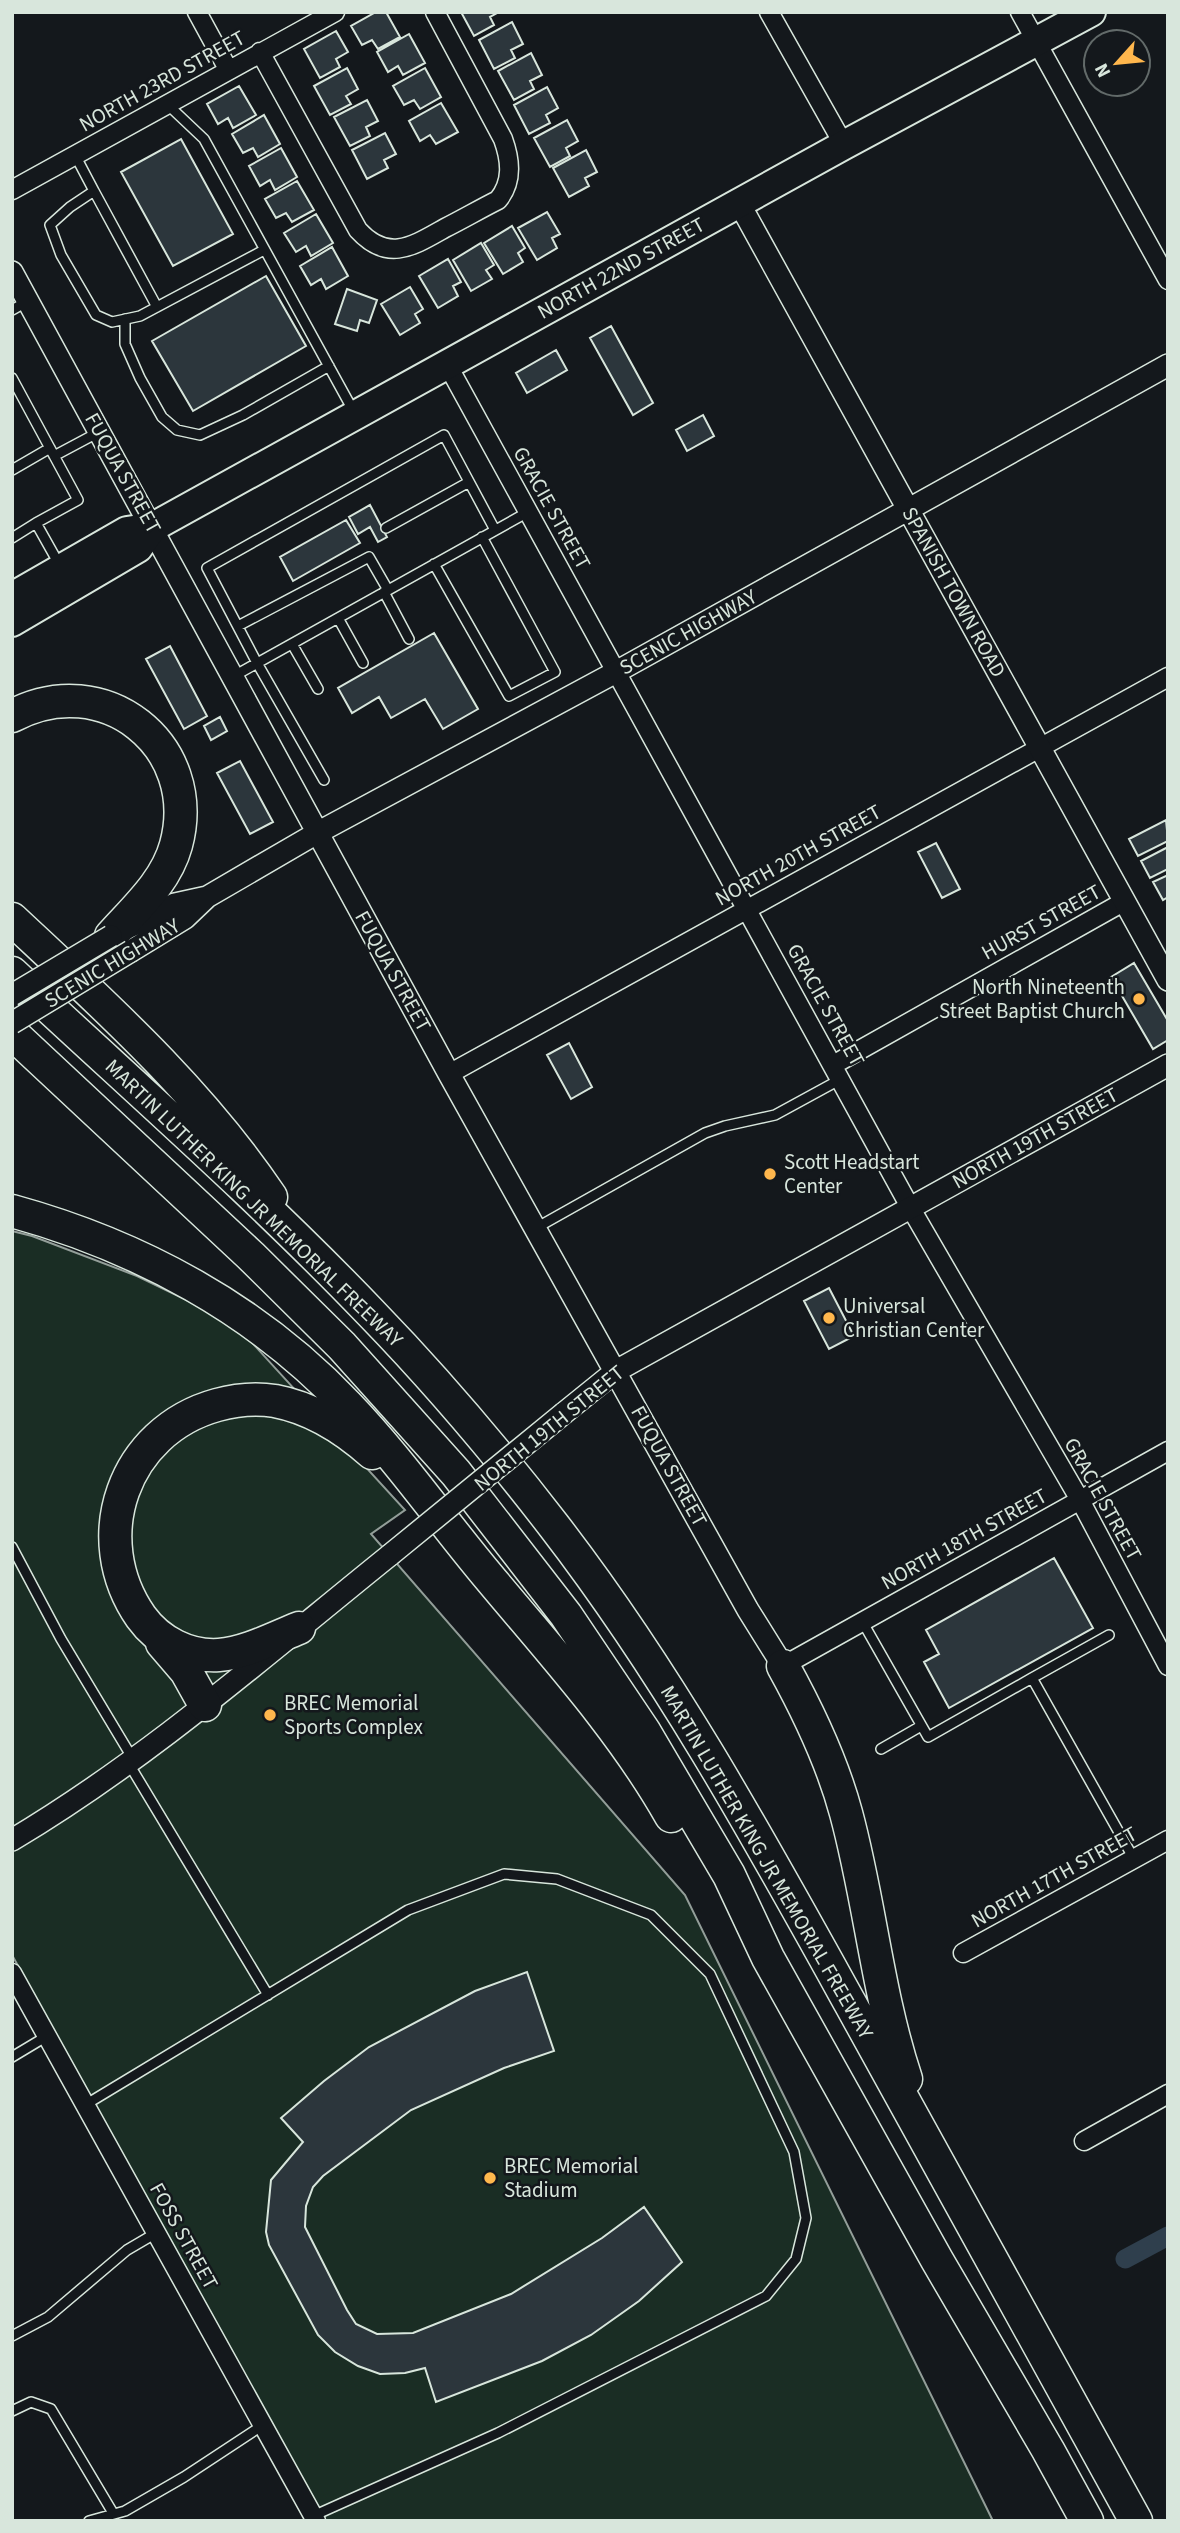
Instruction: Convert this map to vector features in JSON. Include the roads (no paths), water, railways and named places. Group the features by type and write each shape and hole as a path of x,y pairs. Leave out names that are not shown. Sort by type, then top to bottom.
{"highway":[{"path":"12,716 30,707 52,702 69,700 95,704 134,721 158,743 170,764 179,792 181,817 173,856 121,943"},
{"path":"12,919 139,1039 206,1111 244,1156 303,1244"},
{"name":"MARTIN LUTHER KING JR MEMORIAL FREEWAY","path":"12,973 303,1244 370,1312 458,1408 557,1530 679,1706 726,1783 1136,2521"},
{"name":"MARTIN LUTHER KING JR MEMORIAL FREEWAY","path":"12,1033 183,1192 334,1338 432,1445 566,1615 658,1754 729,1875 768,1958 1087,2521"},
{"path":"12,1060 42,1087 183,1192"},
{"path":"12,1211 144,1259 203,1290 261,1328 309,1367 401,1466 614,1731 667,1809 712,1889 768,1958"},
{"path":"205,1705 186,1671 148,1627 132,1603 117,1560 115,1521 123,1491 135,1466 162,1435 185,1418 222,1404 246,1400 274,1401 300,1408 341,1429 393,1472 465,1548"},
{"path":"148,1627 180,1649 205,1655 236,1652 299,1628"},
{"path":"783,1665 815,1729 846,1812 886,2007 902,2070 926,2140"}],"main road":[{"name":"NORTH 22ND STREET","path":"12,597 127,531 153,527 844,145 1091,12"},
{"name":"NORTH 22ND STREET","path":"12,622 138,548 153,527"}],"street":[{"path":"197,12 228,69"},
{"name":"NORTH 23RD STREET","path":"12,190 335,12"},
{"path":"260,52 358,230 376,245 398,249 411,247 498,200 506,190 510,175 508,151 503,139 435,12"},
{"path":"768,12 844,145"},
{"path":"1020,12 1168,280"},
{"name":"SPANISH TOWN ROAD","path":"739,203 1168,980"},
{"name":"FUQUA STREET","path":"12,272 20,306 100,432 449,1074 742,1598 783,1665"},
{"name":"GRACIE STREET","path":"447,363 910,1207 1080,1500 1168,1666"},
{"name":"SCENIC HIGHWAY","path":"12,1023 175,904 207,897 317,833 616,672 1168,365"},
{"name":"NORTH 20TH STREET","path":"449,1074 1168,677"},
{"name":"HURST STREET","path":"837,1072 1125,901"},
{"name":"SCENIC HIGHWAY","path":"12,995 121,943"},
{"name":"NORTH 19TH STREET","path":"12,1840 131,1762 205,1705 616,1371 1168,1065"},
{"name":"NORTH 18TH STREET","path":"783,1665 1168,1451"},
{"name":"NORTH 17TH STREET","path":"962,1953 1168,1840"},
{"name":"FOSS STREET","path":"12,1972 311,2519"},
{"path":"1084,2141 1168,2094"}],"lane":[{"path":"167,104 204,139 355,415"},
{"path":"75,155 157,307"},
{"path":"94,191 50,225 61,255 96,316 112,322 140,316 264,250"},
{"path":"125,319 125,344 139,378 162,417 177,430 200,435 243,415 330,366"},
{"path":"12,378 78,500 12,538"},
{"path":"12,470 100,432"},
{"path":"324,780 257,663 207,568 444,436 495,530"},
{"path":"386,528 469,482"},
{"path":"234,676 528,512"},
{"path":"36,523 62,569"},
{"path":"434,564 509,696 555,672 482,537"},
{"path":"238,626 369,557 409,639"},
{"path":"338,618 363,663"},
{"path":"292,643 318,689"},
{"path":"536,1228 715,1128 775,1115 837,1072"},
{"path":"12,1547 131,1762 268,1995"},
{"path":"862,1622 928,1737 1109,1635"},
{"path":"1032,1678 1134,1859"},
{"path":"881,1749 921,1726"},
{"path":"85,2105 408,1910 504,1874 557,1879 651,1915 710,1975 794,2152 806,2218 796,2259 766,2296 498,2433 311,2519"},
{"path":"12,2057 47,2036"},
{"path":"12,2336 48,2316 127,2250 156,2233"},
{"path":"12,2411 31,2402 51,2409 113,2513"},
{"path":"89,2521 125,2511 184,2477 262,2425"}],"waterway":[{"path":"1125,2259 1168,2236"}],"place":[{"name":"North Nineteenth Street Baptist Church","path":"1139,999"},
{"name":"Scott Headstart Center","path":"770,1174"},
{"name":"Universal Christian Center","path":"829,1318"},
{"name":"BREC Memorial Sports Complex","path":"270,1715"},
{"name":"BREC Memorial Stadium","path":"490,2178"}]}
